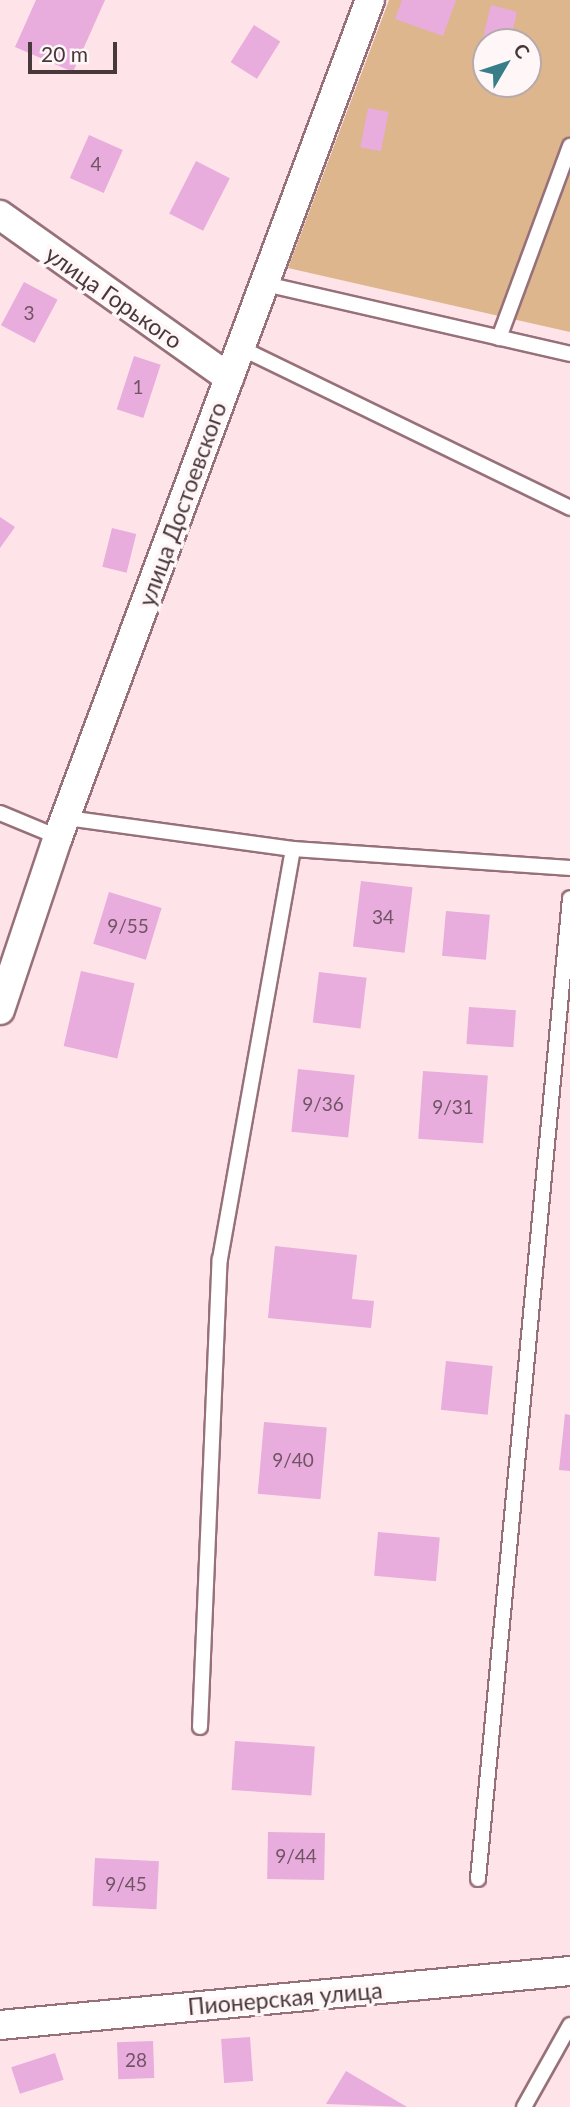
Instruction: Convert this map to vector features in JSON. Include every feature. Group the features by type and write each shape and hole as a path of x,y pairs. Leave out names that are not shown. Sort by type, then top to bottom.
{"street":[{"name":"улица Достоевского","path":"0,1010 62,828 370,0"},
{"name":"улица Горького","path":"0,215 229,378"},
{"name":"Пионерская улица","path":"0,2025 570,1971"}],"lane":[{"path":"499,338 570,146"},
{"path":"265,284 570,354"},
{"path":"241,348 570,508"},
{"path":"0,813 62,828 293,849 570,868"},
{"path":"200,1727 220,1259 293,849"},
{"path":"478,1879 570,898"},
{"path":"524,2107 570,2025"}],"shaded area":[{"path":"389,0 570,0 570,332 288,268"}],"building":[{"path":"36,0 105,0 73,72 15,47"},
{"path":"402,0 456,0 443,36 395,19"},
{"path":"491,5 517,12 513,28 485,28"},
{"path":"254,25 280,41 257,79 231,62"},
{"path":"368,108 389,112 381,151 360,147"},
{"path":"89,135 123,150 104,193 70,178"},
{"path":"196,161 230,178 203,231 169,214"},
{"path":"24,282 58,300 35,343 1,325"},
{"path":"134,356 161,365 143,418 117,409"},
{"path":"0,517 15,527 0,548"},
{"path":"112,528 136,534 127,573 102,567"},
{"path":"361,881 413,887 405,953 353,947"},
{"path":"109,892 162,908 146,960 93,944"},
{"path":"446,911 490,915 486,960 442,956"},
{"path":"81,971 135,983 117,1058 64,1046"},
{"path":"319,972 367,978 360,1028 313,1023"},
{"path":"469,1007 516,1010 513,1047 466,1044"},
{"path":"298,1069 355,1075 348,1138 291,1132"},
{"path":"423,1071 488,1076 483,1143 418,1139"},
{"path":"275,1246 357,1255 352,1299 374,1301 371,1328 268,1318"},
{"path":"446,1361 493,1366 488,1415 441,1410"},
{"path":"565,1414 570,1415 570,1471 559,1470"},
{"path":"264,1422 327,1427 320,1499 258,1494"},
{"path":"378,1532 440,1537 436,1581 374,1576"},
{"path":"235,1741 315,1747 311,1795 232,1790"},
{"path":"268,1832 325,1833 324,1880 267,1879"},
{"path":"95,1858 159,1861 156,1909 92,1906"},
{"path":"250,2037 253,2081 224,2083 221,2039"},
{"path":"153,2041 154,2078 118,2079 117,2042"},
{"path":"55,2053 64,2080 20,2094 11,2067"},
{"path":"346,2071 407,2107 326,2104"}]}
